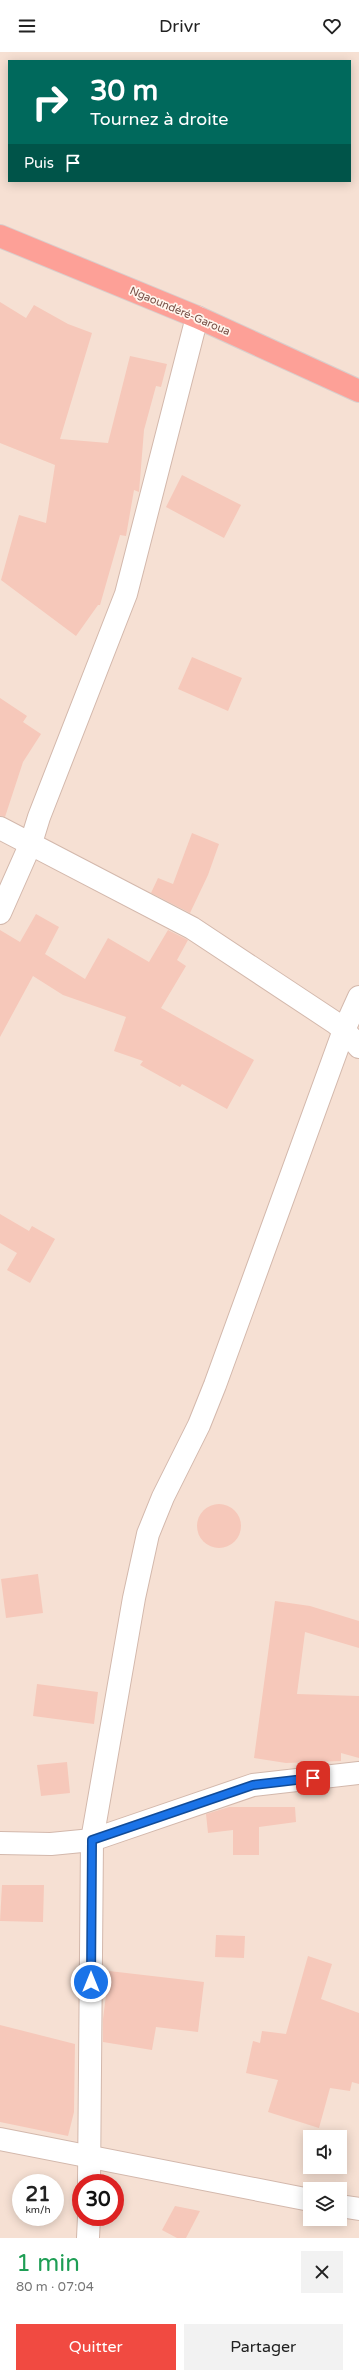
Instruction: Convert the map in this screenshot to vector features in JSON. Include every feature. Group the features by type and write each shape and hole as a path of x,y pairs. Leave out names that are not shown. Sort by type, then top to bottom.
{"highway":[{"name":"Ngaoundéré-Garoua","path":"0,236 197,317 359,391"}],"street":[{"path":"0,913 31,843 39,817 126,594 197,317"},
{"path":"0,828 192,928 344,1030 359,1047"},
{"path":"89,2174 92,1840 134,1598 148,1534 164,1496 199,1425 212,1392 344,1030 359,997"},
{"path":"0,1843 51,1844 92,1840 253,1785 359,1773"},
{"path":"0,2139 90,2155 303,2199"},
{"path":"347,2207 359,2209"},
{"path":"88,2238 89,2226"}],"shaded area":[{"path":"0,52 359,52 359,2238 0,2238"}],"building":[{"path":"0,302 26,318 34,305 68,324 92,333 60,439 108,443 130,356 167,364 161,387 156,386 144,430 139,492 134,490 126,536 120,535 100,605 98,605 76,636 1,580 19,515 46,523 55,465 0,443"},
{"path":"182,475 241,505 224,538 166,507"},
{"path":"192,657 242,678 228,711 178,689"},
{"path":"0,698 27,716 23,722 41,734 23,762 5,817 0,816"},
{"path":"192,833 219,844 208,875 190,913 151,893 158,878 173,884"},
{"path":"36,914 59,927 45,954 85,979 108,938 149,962 168,930 188,940 177,960 186,966 161,1008 254,1060 227,1109 182,1084 180,1087 140,1065 143,1061 114,1051 126,1017 63,995 33,976 0,1037 0,930 20,942"},
{"path":"0,1214 29,1231 32,1226 55,1239 30,1283 7,1270 17,1253 0,1243"},
{"path":"215,1504 223,1504 228,1505 235,1510 240,1517 240,1535 235,1542 228,1547 215,1548 207,1545 200,1538 197,1530 197,1522 200,1514 207,1507"},
{"path":"38,1574 43,1613 6,1618 1,1579"},
{"path":"275,1601 310,1606 359,1621 359,1648 305,1632 297,1694 359,1696 359,1758 341,1753 341,1761 286,1763 254,1758"},
{"path":"37,1684 98,1692 94,1724 33,1716"},
{"path":"67,1762 70,1793 41,1796 37,1765"},
{"path":"229,1807 295,1807 296,1822 259,1827 259,1855 233,1855 233,1830 208,1833 206,1814"},
{"path":"2,1885 44,1885 43,1922 0,1921"},
{"path":"216,1935 245,1936 244,1958 215,1957"},
{"path":"308,1956 332,1964 321,1999 359,2013 359,2084 352,2082 350,2091 330,2088 319,2128 268,2112 278,2080 246,2073 253,2041 260,2043 262,2031 286,2034"},
{"path":"109,1971 204,1982 198,2032 156,2027 152,2050 103,2042 103,2019"},
{"path":"0,2025 75,2044 74,2112 68,2136 0,2122"},
{"path":"175,2206 200,2211 186,2238 177,2238 162,2230"}],"route":[{"path":"91,1982 92,1840 253,1785 313,1778"}]}
